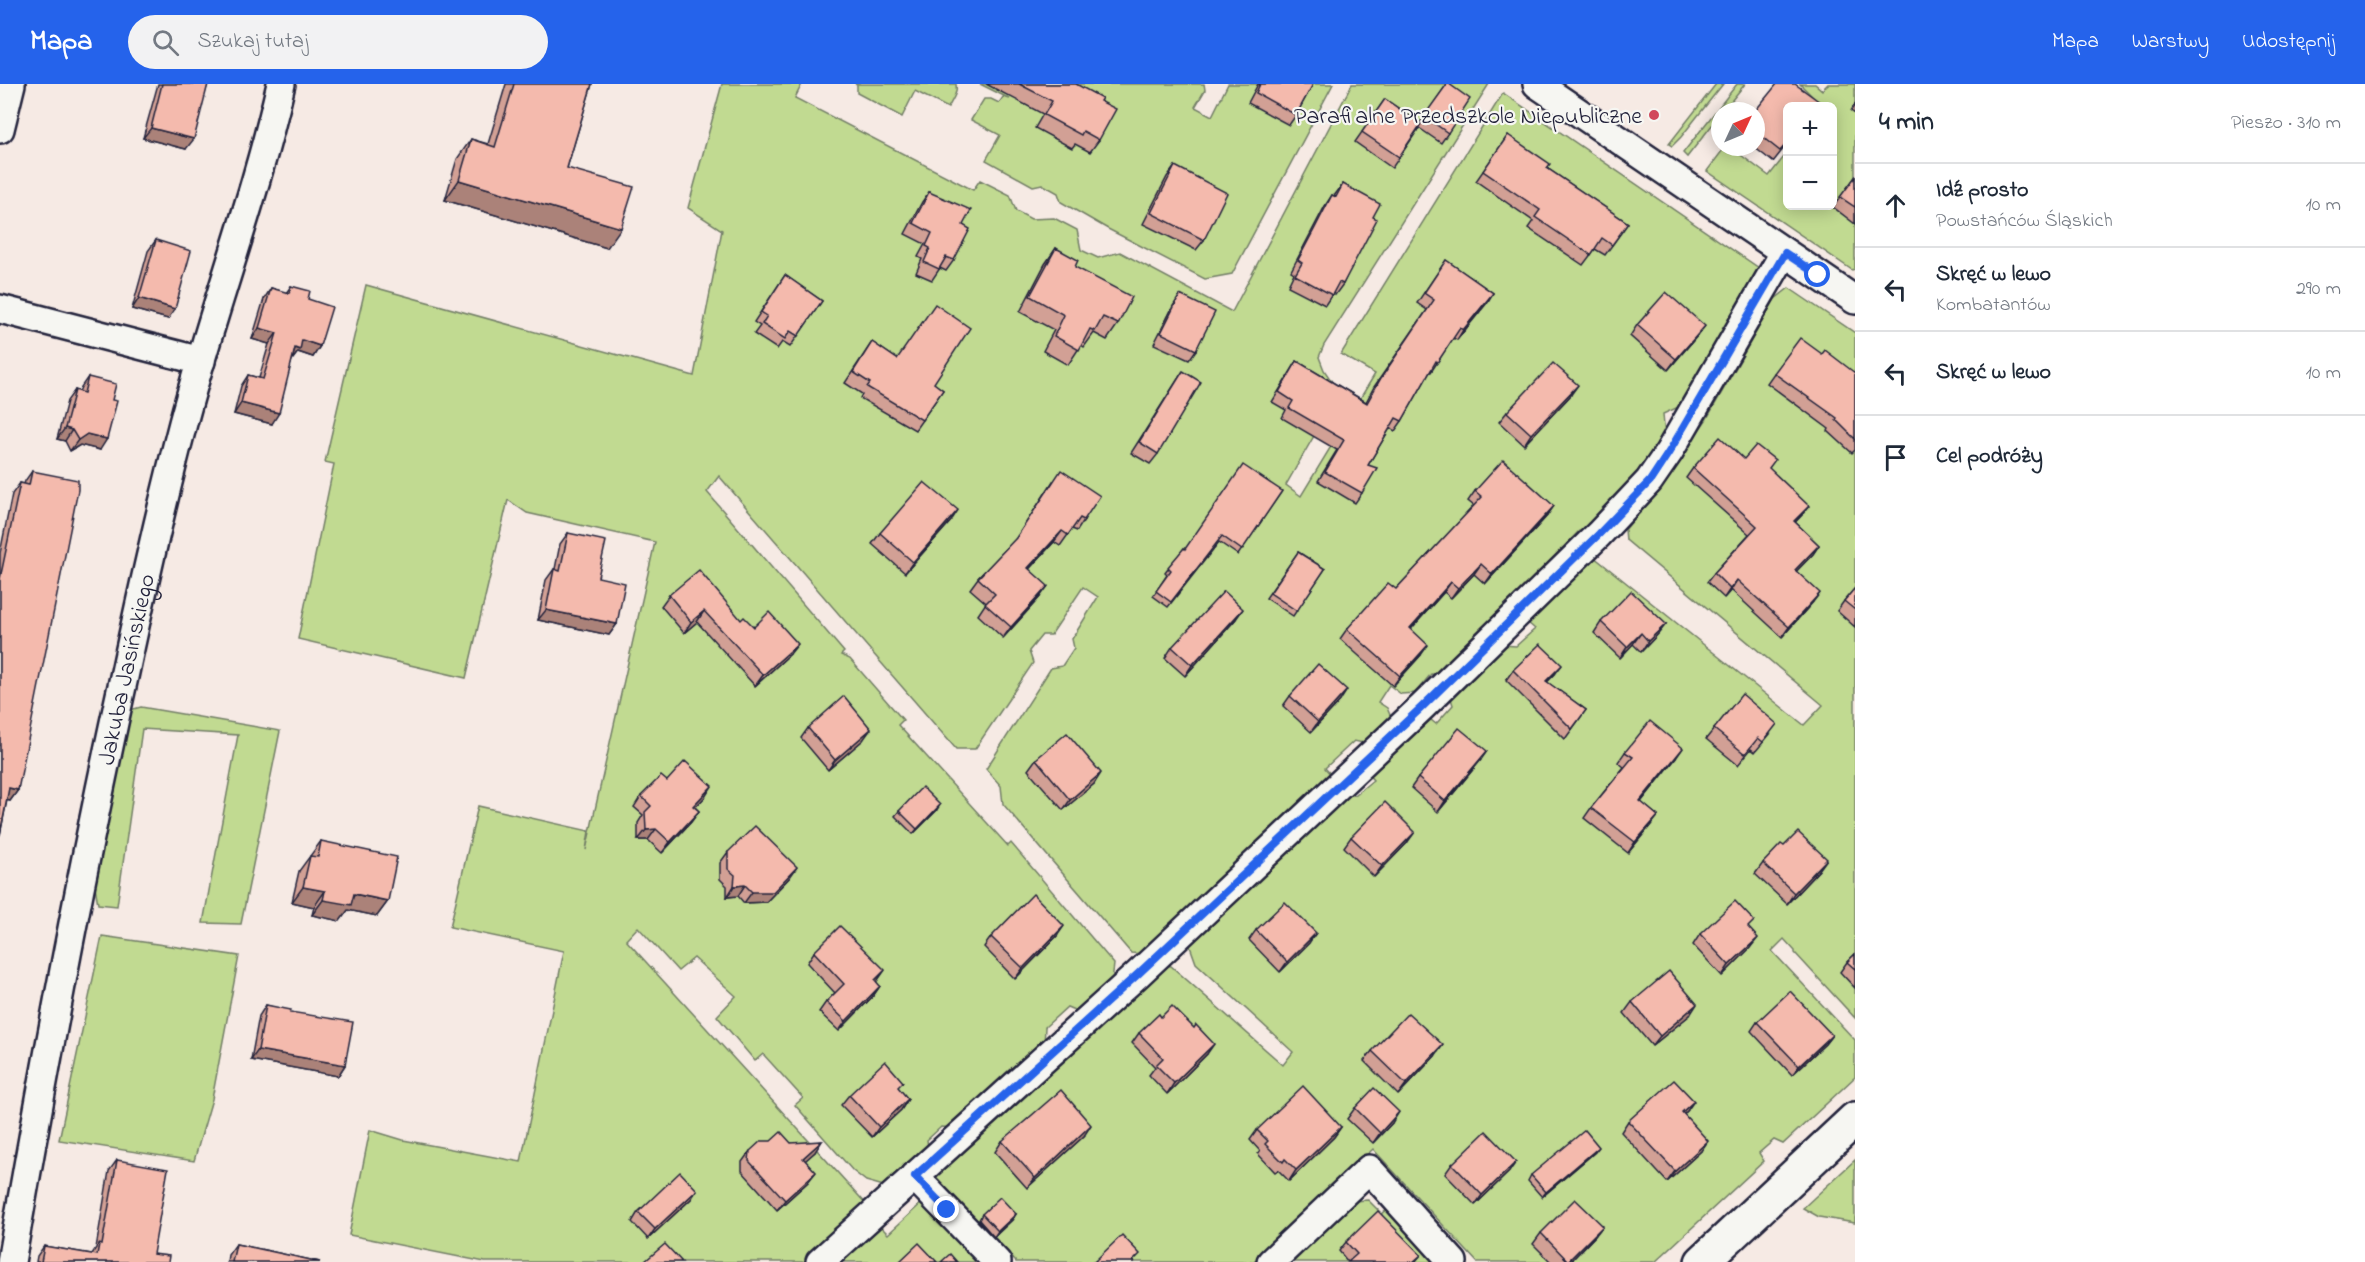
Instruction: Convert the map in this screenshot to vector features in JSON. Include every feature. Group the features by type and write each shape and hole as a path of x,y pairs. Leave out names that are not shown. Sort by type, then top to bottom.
{"street":[{"path":"0,129 12,84"},
{"name":"Jakuba Jasińskiego","path":"11,1262 88,839 160,520 183,423 218,300 241,233 281,84"},
{"path":"1537,84 1855,300"},
{"path":"820,1262 1138,974 1422,707 1650,481 1785,253"},
{"path":"0,309 201,361"},
{"path":"1704,1261 1855,1119"},
{"path":"1271,1262 1369,1169 1453,1262"},
{"path":"915,1176 997,1262"}],"green space":[{"path":"722,84 802,84 795,98 973,190 980,180 1010,195 1016,211 1031,219 1054,218 1077,230 1081,250 1098,258 1120,252 1232,312 1352,84 1489,84 1324,345 1319,357 1324,370 1339,392 1286,485 1301,496 1375,374 1341,354 1503,93 1759,268 1683,405 1663,414 1665,437 1646,473 1587,533 1579,531 1529,582 1533,586 1441,675 1431,674 1415,693 1401,694 1389,685 1378,702 1387,708 1393,722 1368,744 1354,741 1325,768 1333,777 1144,954 1131,953 1003,804 1001,786 986,769 1051,668 1062,666 1074,648 1072,639 1098,597 1083,587 1051,635 1042,635 1029,651 1033,663 975,749 956,749 719,476 707,492 844,652 841,655 850,659 903,720 898,725 1008,846 1011,843 1114,964 1112,982 1079,1012 1067,1007 1045,1027 1044,1045 956,1128 941,1127 927,1140 929,1153 887,1187 866,1181 853,1171 795,1105 803,1098 763,1054 755,1061 717,1016 736,996 694,958 678,971 638,927 626,940 868,1206 808,1262 485,1262 349,1235 370,1130 403,1140 521,1162 564,951 450,927 478,806 589,831 586,850 655,542 527,513 508,500 466,678 298,639 334,464 325,462 366,285 694,376 722,230 688,208"},
{"path":"855,84 956,84 956,90 948,108 915,91 902,117 857,93"},
{"path":"980,84 1204,84 1205,90 1195,107 1212,116 1228,84 1333,84 1232,274 1205,279 1061,202 1058,193 1042,184 1033,186 986,160 1000,135 971,120 984,99 991,99 999,103 1003,97 1010,99"},
{"path":"1716,84 1723,84 1681,137 1672,146 1669,144"},
{"path":"1737,84 1745,84 1730,102 1723,102"},
{"path":"1800,84 1815,84 1822,90 1828,84 1855,84 1855,269 1852,270 1707,171 1718,156 1742,156 1769,176 1783,158 1783,210 1837,210 1837,102 1818,102"},
{"path":"1711,117 1711,126 1687,157 1683,153"},
{"path":"1789,288 1855,333 1855,1018 1784,939 1772,951 1855,1040 1855,1077 1783,1144 1774,1140 1759,1153 1764,1161 1655,1262 1477,1262 1373,1149 1254,1262 1016,1262 998,1242 989,1240 934,1183 932,1171 1164,965 1171,966 1283,1065 1293,1052 1196,963 1187,938 1229,898 1238,900 1252,886 1250,879 1345,793 1355,795 1373,780 1366,772 1426,716 1436,724 1453,705 1450,695 1502,645 1516,646 1535,629 1527,622 1594,557 1804,725 1823,705 1626,540 1625,530 1659,487 1706,420 1775,299"},
{"path":"141,707 280,731 241,924 203,923 238,735 142,729 117,906 98,904 93,875 126,711"},
{"path":"102,936 239,956 212,1099 194,1161 59,1140"},
{"path":"1855,1160 1855,1223 1819,1217 1803,1208"},
{"path":"926,1199 987,1262 835,1262 878,1224 888,1234"},
{"path":"1368,1200 1382,1214 1391,1206 1445,1262 1289,1262 1352,1201"}],"building":[{"path":"162,84 208,84 194,139 151,128"},
{"path":"514,84 592,84 567,168 634,187 621,228 459,180 471,139 495,147"},
{"path":"1019,84 1076,84 1102,98 1100,101 1116,109 1099,140 1083,131 1081,135 1044,115 1052,101"},
{"path":"1260,84 1313,84 1296,115 1256,93"},
{"path":"1447,84 1470,99 1448,133 1424,116"},
{"path":"1777,84 1795,84 1820,102 1783,102 1783,148 1780,151 1765,139 1765,102 1762,102"},
{"path":"1385,99 1421,124 1399,157 1362,132"},
{"path":"1508,135 1550,164 1547,168 1628,223 1612,245 1602,238 1591,255 1535,217 1540,210 1483,171"},
{"path":"1175,166 1227,193 1204,240 1151,213"},
{"path":"1855,177 1855,207 1840,197"},
{"path":"1343,184 1380,204 1373,217 1377,219 1343,284 1339,282 1332,295 1295,275 1302,263 1298,260 1332,195 1336,197"},
{"path":"929,192 971,210 963,225 970,229 954,260 946,257 939,269 924,262 930,248 926,246 932,233 913,223"},
{"path":"156,240 191,251 175,309 139,298"},
{"path":"1056,248 1078,260 1075,267 1132,297 1118,324 1103,317 1095,331 1090,329 1079,350 1054,336 1064,315 1030,296"},
{"path":"1446,260 1493,293 1463,330 1460,328 1437,363 1436,361 1402,421 1396,418 1368,465 1377,468 1362,493 1325,472 1344,440 1289,408 1293,401 1279,392 1297,361 1367,403 1381,378 1434,300 1424,293"},
{"path":"785,275 822,301 798,336 790,331 785,339 762,324 767,316 761,312"},
{"path":"291,286 310,291 308,299 332,307 320,346 302,340 300,350 295,348 279,413 241,403 248,375 263,379 277,333 259,328 271,288 289,293"},
{"path":"1666,292 1705,326 1676,359 1637,325"},
{"path":"1180,295 1215,312 1196,350 1161,333"},
{"path":"935,304 970,328 934,383 943,390 922,420 867,387 870,383 853,372 872,342 897,359"},
{"path":"1800,338 1822,354 1825,350 1855,373 1855,439 1836,420 1837,418 1774,373"},
{"path":"1553,363 1578,385 1531,434 1507,412"},
{"path":"1183,371 1201,382 1158,454 1139,442"},
{"path":"88,377 116,384 112,400 117,401 107,439 87,434 78,440 72,430 65,428 75,390 84,393"},
{"path":"1720,437 1744,459 1756,445 1775,460 1769,468 1809,506 1794,521 1819,545 1795,570 1820,593 1789,627 1737,580 1730,589 1714,573 1757,526 1693,468"},
{"path":"1503,460 1554,506 1492,574 1481,564 1458,588 1451,582 1410,628 1428,645 1400,676 1347,629 1388,583 1396,589 1482,497 1475,491"},
{"path":"1243,465 1282,491 1242,550 1222,536 1171,602 1156,591 1171,570 1168,567 1185,549"},
{"path":"1061,470 1100,496 1084,520 1080,518 1068,535 1062,531 1028,568 1048,586 1011,627 985,604 995,594 978,578 1016,538"},
{"path":"32,471 78,480 78,490 18,790 9,788 0,835 0,579 20,483 29,485"},
{"path":"924,482 958,510 913,562 880,533"},
{"path":"568,533 606,541 598,577 625,583 617,624 546,610 554,569 560,571"},
{"path":"1298,552 1325,569 1297,611 1270,593"},
{"path":"699,570 741,620 744,617 754,627 769,612 798,644 763,675 704,611 691,622 669,595"},
{"path":"1855,588 1855,610 1844,601"},
{"path":"1224,591 1243,609 1192,665 1172,647"},
{"path":"1631,591 1666,624 1648,641 1641,633 1627,647 1601,622"},
{"path":"1540,644 1562,665 1546,681 1586,710 1572,729 1513,670"},
{"path":"1318,664 1347,690 1318,722 1290,696"},
{"path":"1742,694 1777,724 1763,742 1758,738 1745,754 1714,729"},
{"path":"844,696 871,729 835,760 808,728"},
{"path":"1650,721 1683,748 1640,801 1658,816 1635,842 1591,808 1633,757 1625,752"},
{"path":"1459,728 1487,751 1445,801 1418,778"},
{"path":"1067,733 1101,773 1070,800 1036,759"},
{"path":"685,761 712,786 693,806 699,811 670,842 656,829 646,830 645,812 651,806 641,796 661,776 667,781"},
{"path":"922,787 940,805 917,829 899,811"},
{"path":"1385,802 1415,832 1382,866 1351,837"},
{"path":"755,826 797,867 773,892 752,892 745,885 734,886 735,875 728,869 728,852"},
{"path":"1798,832 1827,859 1794,893 1763,863 1781,844 1784,846"},
{"path":"321,841 397,857 388,901 354,894 351,905 323,900 325,891 303,887 310,856 318,857"},
{"path":"1033,894 1064,926 1023,968 991,937"},
{"path":"1735,901 1754,921 1748,927 1758,938 1729,965 1700,934"},
{"path":"1285,902 1316,933 1287,962 1256,930"},
{"path":"840,926 885,970 875,980 880,986 846,1021 826,1002 844,984 814,952"},
{"path":"1855,954 1855,969 1847,962"},
{"path":"1669,971 1697,1004 1660,1036 1632,1002"},
{"path":"1790,991 1832,1035 1799,1066 1757,1022"},
{"path":"266,1005 291,1010 290,1012 353,1022 345,1065 258,1050"},
{"path":"1172,1006 1194,1028 1196,1025 1214,1044 1174,1083 1156,1065 1163,1058 1139,1033 1159,1014 1161,1017"},
{"path":"1408,1013 1443,1045 1406,1084 1372,1051"},
{"path":"885,1061 903,1082 898,1087 908,1099 879,1127 849,1095"},
{"path":"1674,1080 1694,1101 1682,1112 1708,1141 1675,1171 1628,1121"},
{"path":"1303,1086 1341,1127 1296,1170 1285,1159 1283,1162 1265,1144 1268,1141 1257,1130"},
{"path":"1374,1088 1399,1112 1380,1133 1355,1108"},
{"path":"1061,1090 1091,1125 1035,1178 1002,1141"},
{"path":"1585,1130 1599,1147 1546,1192 1531,1175"},
{"path":"1486,1131 1516,1162 1482,1195 1452,1164"},
{"path":"781,1132 791,1143 822,1141 803,1158 816,1172 785,1200 749,1161 750,1151 761,1141 771,1141"},
{"path":"117,1160 168,1169 153,1254 169,1256 168,1262 41,1262 44,1246 97,1255 99,1244 102,1245"},
{"path":"680,1172 697,1190 655,1229 638,1212"},
{"path":"1000,1197 1016,1214 998,1231 982,1214"},
{"path":"1575,1199 1603,1226 1568,1261 1541,1233"},
{"path":"1378,1211 1421,1255 1413,1262 1348,1262 1357,1254 1346,1242"},
{"path":"1122,1235 1140,1254 1133,1261 1135,1262 1094,1262"},
{"path":"919,1243 937,1262 899,1262"},
{"path":"236,1244 320,1262 232,1262"},
{"path":"665,1244 682,1262 644,1262"},
{"path":"950,1254 957,1262 941,1262"}],"place":[{"name":"Parafialne Przedszkole Niepubliczne","path":"1654,115"}],"route":[{"path":"947,1210 915,1176 975,1119 1138,974 1422,707 1650,481 1785,253 1818,275"}]}
